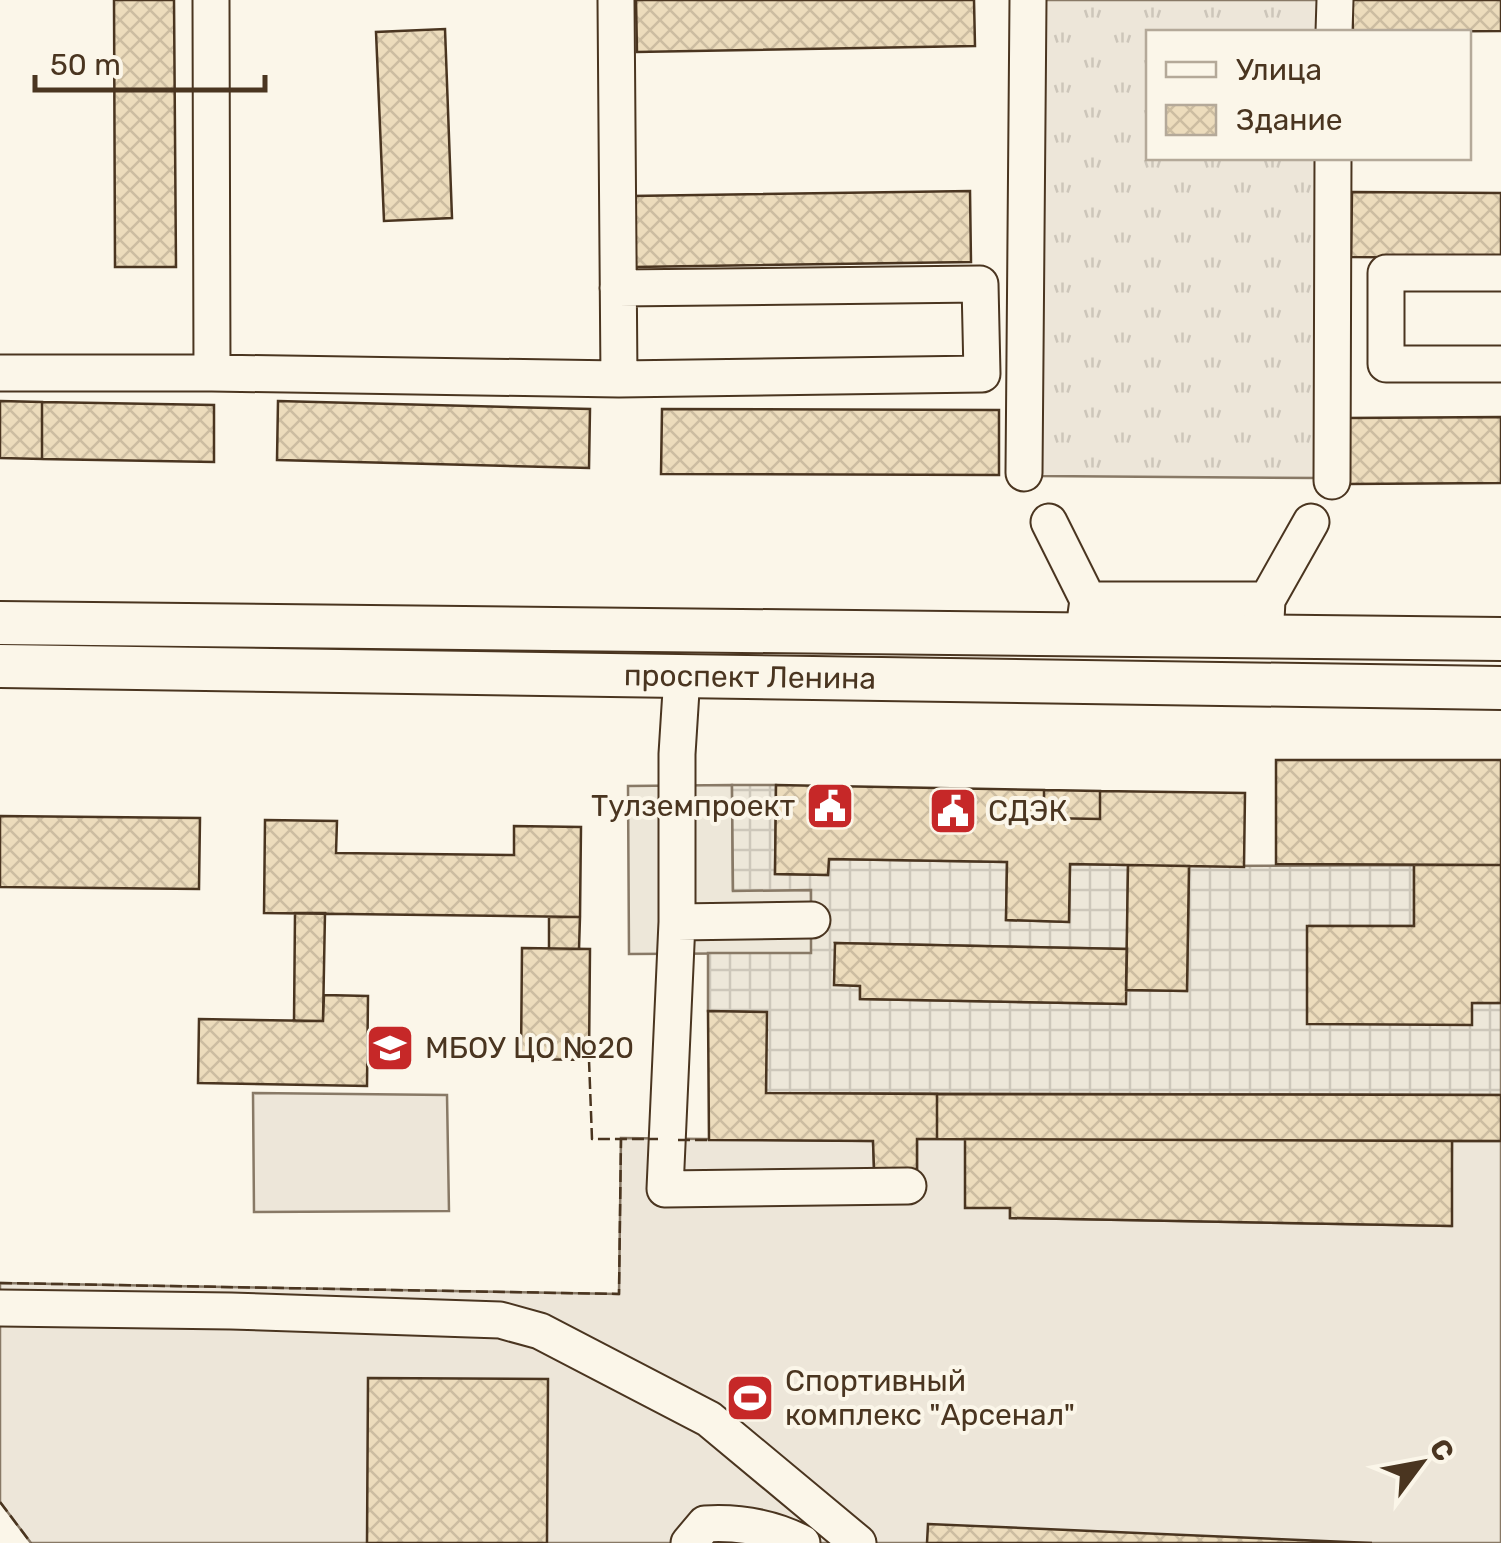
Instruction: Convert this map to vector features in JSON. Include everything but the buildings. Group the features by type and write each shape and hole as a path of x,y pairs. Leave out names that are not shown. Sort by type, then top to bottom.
{"main road":[{"name":"проспект Ленина","path":"0,623 1266,618 1501,639"},
{"name":"проспект Ленина","path":"0,666 1501,688"}],"lane":[{"path":"211,0 212,373"},
{"path":"616,0 619,379"},
{"path":"1024,473 1028,0"},
{"path":"1334,30 1335,0"},
{"path":"1332,481 1333,160"},
{"path":"1501,273 1386,273 1386,364 1501,364"},
{"path":"0,373 619,379 982,374 980,284 618,288"},
{"path":"1049,522 1086,617"},
{"path":"1266,618 1311,522"},
{"path":"682,675 677,754 677,922 665,1188 908,1186"},
{"path":"677,922 812,920"},
{"path":"0,1308 231,1310 500,1320 540,1331 709,1419 858,1543"},
{"path":"689,1543 705,1524 724,1523 756,1526 802,1543"}],"green space":[{"path":"1043,0 1321,0 1321,30 1146,30 1146,160 1320,160 1318,478 1040,476"},
{"path":"253,1093 447,1095 449,1211 254,1212"},
{"name":"Спортивный комплекс \"Арсенал\"","path":"621,1138 873,1141 874,1169 917,1169 917,1139 965,1139 1010,1208 1010,1218 1451,1226 1452,1141 1501,1141 1501,1543 31,1543 0,1502 0,1283 619,1294"}],"shaded area":[{"path":"732,785 733,890 811,890 812,953 629,954 628,786"},
{"path":"732,785 776,785 775,874 828,875 829,859 1007,862 1006,920 1069,922 1070,864 1128,865 1127,949 835,943 860,986 860,999 1125,1004 1126,990 1187,991 1189,866 1414,865 1414,926 1308,926 1472,1003 1501,1003 1501,1095 766,1093 766,1012 708,1011 708,953 811,953 811,890 733,891"}],"fence":[{"path":"589,1060 592,1139 658,1139"},
{"path":"0,1283 619,1294 621,1138"},
{"path":"678,1140 709,1140"},
{"path":"0,1502 31,1543"}],"place":[{"name":"Тулземпроект","path":"830,806"},
{"name":"СДЭК","path":"953,811"},
{"name":"МБОУ ЦО №20","path":"390,1048"},
{"name":"Спортивный комплекс \"Арсенал\"","path":"750,1398"}]}
